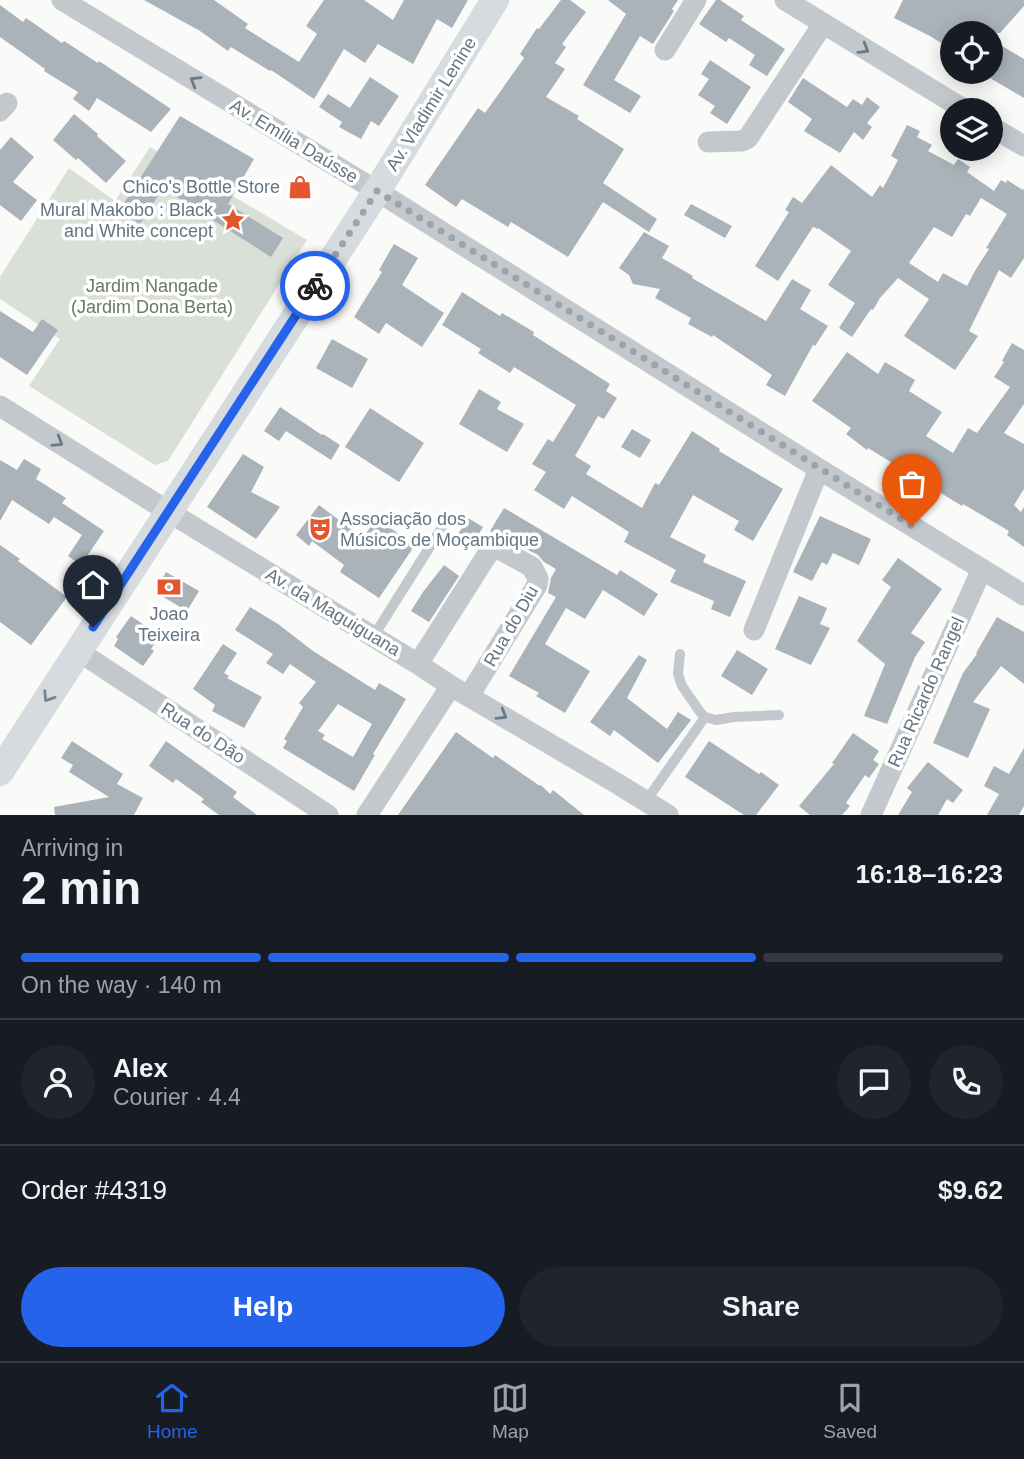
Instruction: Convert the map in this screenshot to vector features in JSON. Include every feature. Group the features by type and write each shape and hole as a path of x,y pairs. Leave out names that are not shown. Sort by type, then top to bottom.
{"main road":[{"name":"Av. Vladimir Lenine","path":"0,772 377,191 495,0"}],"street":[{"name":"Av. Emília Daússe","path":"62,0 82,6 1024,595"},
{"path":"665,50 696,0"},
{"path":"792,2 823,24 945,98"},
{"path":"708,142 742,141 748,138 823,24"},
{"path":"1003,133 1024,146"},
{"name":"Av. da Maguiguana","path":"0,405 460,691 668,815"},
{"path":"754,631 819,469"},
{"name":"Rua do Diu","path":"367,815 537,585 538,579 532,567 501,550 493,549 489,552 418,664"},
{"name":"Rua Ricardo Rangel","path":"871,815 982,569"},
{"name":"Rua do Dão","path":"78,651 327,815"}],"lane":[{"path":"373,637 447,518"},
{"path":"680,654 678,674 682,686 705,718 716,720 779,715"},
{"path":"646,801 705,718"}],"green space":[{"name":"Jardim Nangade (Jardim Dona Berta)","path":"150,147 307,240 168,461 155,465 29,386 60,339 0,299 0,277 69,168 115,201"}],"building":[{"path":"144,0 214,0 248,24 245,28 299,62 317,34 306,26 324,0 364,0 393,20 404,0 468,0 452,28 437,19 413,64 378,44 365,63 344,49 314,99 271,70 231,47 228,51 200,31"},
{"path":"561,0 570,0 586,12 562,44 566,47 555,63 565,69 546,97 579,116 577,119 624,149 603,183 657,219 649,232 603,202 568,257 511,222 508,227 462,199 456,207 425,185 478,108 485,113 524,58 520,54 537,28 539,29"},
{"path":"608,0 678,0 653,44 640,36 614,80 641,96 630,113 583,85 626,14"},
{"path":"716,0 744,16 741,20 785,49 767,76 749,65 755,55 729,38 726,42 699,24"},
{"path":"903,0 1024,0 1024,6 1003,30 1003,21 940,21 940,42 894,18"},
{"path":"0,5 23,22 26,18 62,43 64,41 98,63 99,61 171,109 151,132 97,98 89,111 73,99 78,92 44,71 45,69 0,37"},
{"path":"1003,47 1024,59 1024,98 1000,84 1003,84"},
{"path":"710,60 751,87 727,124 710,113 715,106 698,95 709,79 701,74"},
{"path":"370,77 399,96 379,126 371,121 361,139 339,127 342,122 319,107 328,94 350,108"},
{"path":"803,78 847,107 853,99 862,105 867,97 880,107 867,123 872,127 863,140 854,132 840,153 804,131 812,119 788,102"},
{"path":"74,114 126,161 106,183 53,140"},
{"path":"180,116 254,159 228,204 283,238 271,257 163,188 140,224 119,211"},
{"path":"907,125 920,131 917,137 932,145 928,151 940,157 940,161 954,165 957,161 961,161 970,167 967,172 994,191 1001,180 1006,183 1007,180 1023,190 1024,188 1024,258 1011,278 999,270 969,331 978,336 955,370 904,336 929,299 898,278 873,310 871,309 852,337 839,328 855,303 828,285 851,251 818,228 813,227 778,281 755,266 789,212 785,210 793,197 802,203 831,165 872,197 880,185 883,188 898,160 891,156","holes":["981,198 1007,214 986,248 989,249 967,286 943,273 938,282 909,263 934,227 952,237 966,214 970,216"]},
{"path":"11,137 34,157 13,182 37,200 21,221 0,205 0,150"},
{"path":"691,204 732,226 725,238 684,215"},
{"path":"644,232 669,246 662,258 766,321 792,279 811,290 800,309 828,326 815,346 813,345 785,396 766,385 772,375 713,335 712,337 688,324 691,318 655,298 660,289 633,284 629,275 619,268"},
{"path":"394,244 418,258 402,285 444,313 422,347 386,323 379,334 354,317 382,272 379,270"},
{"path":"462,292 500,316 502,313 534,332 533,335 610,384 606,391 617,398 604,419 598,416 575,456 591,466 586,474 642,508 655,483 659,485 692,431 720,449 719,451 783,489 753,541 734,530 739,521 693,495 670,537 706,555 703,562 746,581 730,617 711,609 714,601 670,582 676,570 624,542 629,532 572,496 564,509 534,490 546,472 532,464 548,439 553,442 576,405 514,367 510,373 478,353 481,349 442,325"},
{"path":"0,311 33,332 42,319 58,330 27,375 0,357"},
{"path":"332,339 368,359 352,388 316,368"},
{"path":"1012,343 1024,350 1024,404 1004,433 1024,444 1024,489 1014,505 1021,512 1024,507 1024,547 1007,535 1009,531 963,504 962,506 868,448 867,450 846,434 851,428 812,401 847,352 878,374 885,362 915,380 909,391 942,412 926,436 953,453 968,428 977,433 1010,387 994,377"},
{"path":"479,389 501,402 497,409 524,424 507,452 459,424"},
{"path":"280,407 340,445 331,460 286,431 279,441 264,431"},
{"path":"370,408 424,443 399,482 345,447"},
{"path":"632,429 651,440 640,458 621,447"},
{"path":"243,454 264,467 251,492 280,507 256,539 207,507"},
{"path":"24,459 41,469 36,479 66,498 62,503 104,531 81,565 68,556 82,535 54,517 49,524 12,500 0,521 0,460 17,470"},
{"path":"319,505 363,538 374,522 384,528 386,525 415,545 379,598 340,572 344,565 312,541 309,546 296,535"},
{"path":"504,508 617,575 620,570 658,594 644,616 603,590 585,619 566,608 545,644 590,671 565,713 536,696 539,693 509,676 556,597 548,593 556,569 538,555 490,531"},
{"path":"820,516 871,539 859,565 833,553 827,565 822,562 812,581 793,572"},
{"path":"468,518 483,527 470,549 455,539"},
{"path":"0,545 67,597 31,645 0,622"},
{"path":"898,558 942,589 911,633 925,642 915,657 887,724 864,716 885,664 857,641 891,587 882,580"},
{"path":"444,565 459,576 429,622 411,611"},
{"path":"166,572 199,591 187,611 155,592"},
{"path":"799,596 827,608 820,624 830,628 811,665 775,649"},
{"path":"250,607 375,690 379,683 406,699 354,791 283,748 287,741 284,739 303,707 299,703 316,682 290,664 283,674 266,663 273,654 235,630","holes":["338,704 372,724 353,757 322,739 325,735 318,731"]},
{"path":"131,616 160,636 151,649 154,651 143,666 114,646 118,639 116,637"},
{"path":"997,617 1024,632 1024,684 1001,666 973,702 990,709 968,758 933,743 963,673 977,654"},
{"path":"223,644 237,653 224,673 229,676 227,678 262,697 244,728 212,711 215,705 193,689"},
{"path":"737,650 768,669 752,695 721,676"},
{"path":"639,655 647,660 627,698 667,729 678,712 691,720 658,763 614,730 610,736 590,722"},
{"path":"456,732 493,758 495,755 541,785 550,794 553,790 584,815 398,815"},
{"path":"853,733 879,751 873,760 879,764 869,778 865,775 846,803 850,806 842,815 810,815 799,806 834,764 832,763"},
{"path":"72,741 123,774 117,784 143,798 134,815 55,815 54,807 109,797 69,772 73,765 61,758"},
{"path":"166,741 237,792 233,797 257,815 219,815 201,802 204,799 176,779 173,783 149,766"},
{"path":"709,741 779,785 756,815 744,815 685,777"},
{"path":"1024,748 1024,806 1019,815 987,815 999,794 984,786 994,766 1009,774"},
{"path":"928,762 963,790 953,803 947,799 938,815 898,815 912,792 907,788"}],"way so far":[{"path":"315,286 377,191 912,526"}],"place":[{"name":"Chico's Bottle Store","path":"300,187"},
{"name":"Mural Makobo : Black and White concept","path":"233,220"},
{"name":"Associação dos Músicos de Moçambique","path":"320,529"},
{"name":"Joao Teixeira","path":"169,587"}],"route":[{"path":"93,627 315,286"}]}
